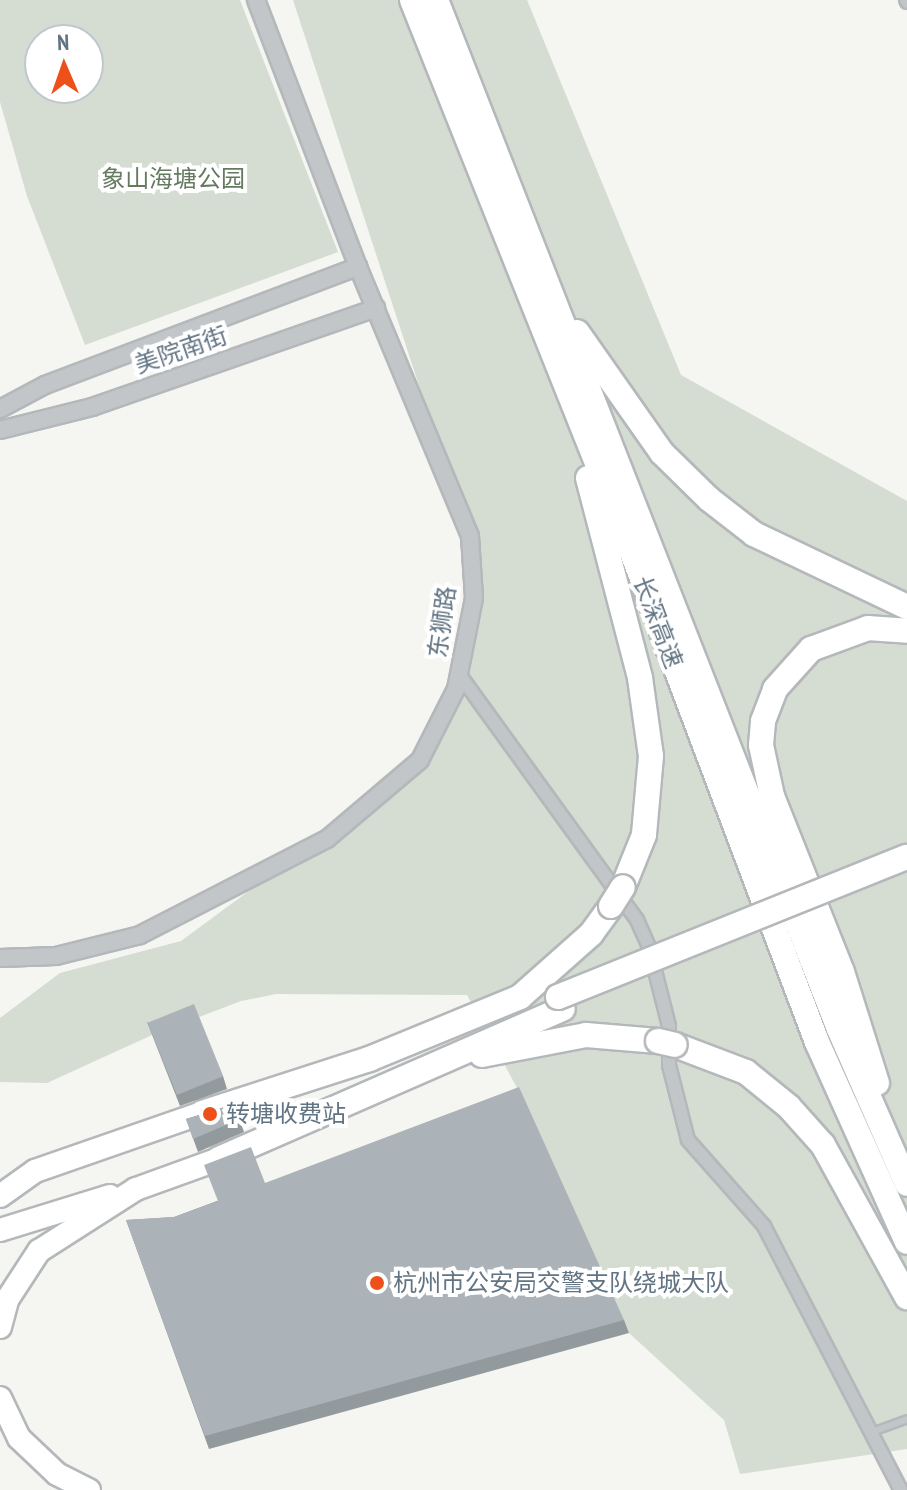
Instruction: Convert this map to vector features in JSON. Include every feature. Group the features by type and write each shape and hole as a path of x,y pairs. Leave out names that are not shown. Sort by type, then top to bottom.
{"highway":[{"name":"长深高速","path":"412,0 564,391 621,523 817,1042 907,1242"},
{"name":"长深高速","path":"436,0 839,1029 907,1184"},
{"path":"549,290 662,453 709,499 754,534 907,607"},
{"path":"369,1059 520,997 591,934 617,896 644,835 648,807 647,716 564,391"},
{"path":"907,631 868,628 811,649 775,689 761,745 772,796 842,972 907,1177"},
{"path":"0,1230 136,1189 219,1159 425,1068 560,1003 907,857"},
{"path":"0,1196 35,1171 369,1059 476,1033 907,870"},
{"path":"425,1068 586,1035 667,1043 746,1072 789,1107 823,1145 907,1297"},
{"path":"0,1327 14,1288 39,1251 136,1189"},
{"path":"0,1398 19,1438 57,1474 89,1490"}],"street":[{"name":"东狮路","path":"0,958 56,956 140,935 327,839 420,760 459,674 474,598 470,536 358,267 256,0"},
{"name":"美院南街","path":"0,409 45,385 358,267"},
{"name":"美院南街","path":"0,430 92,407 376,308"},
{"path":"459,674 637,920 649,947 669,1026 669,1065 688,1140 764,1226 901,1490"}],"lane":[{"path":"872,1432 907,1419"}],"green space":[{"name":"象山海塘公园","path":"0,0 240,0 338,252 85,345 27,196 0,102"},
{"path":"293,0 527,0 681,375 907,501 907,1449 740,1474 724,1420 629,1333 523,1099 467,995 276,994 241,1001 152,1035 47,1083 0,1082 0,1018 60,973 181,941 303,851 420,760 459,674 474,598 460,511"}],"building":[{"path":"194,1004 223,1076 177,1095 148,1023"},
{"name":"杭州市公安局交警支队绕城大队","path":"519,1087 624,1320 205,1436 126,1220 174,1217 218,1201 204,1165 251,1147 265,1183"},
{"path":"234,1104 240,1119 193,1139 186,1119"}],"place":[{"name":"转塘收费站","path":"210,1114"},
{"name":"杭州市公安局交警支队绕城大队","path":"377,1283"}]}
